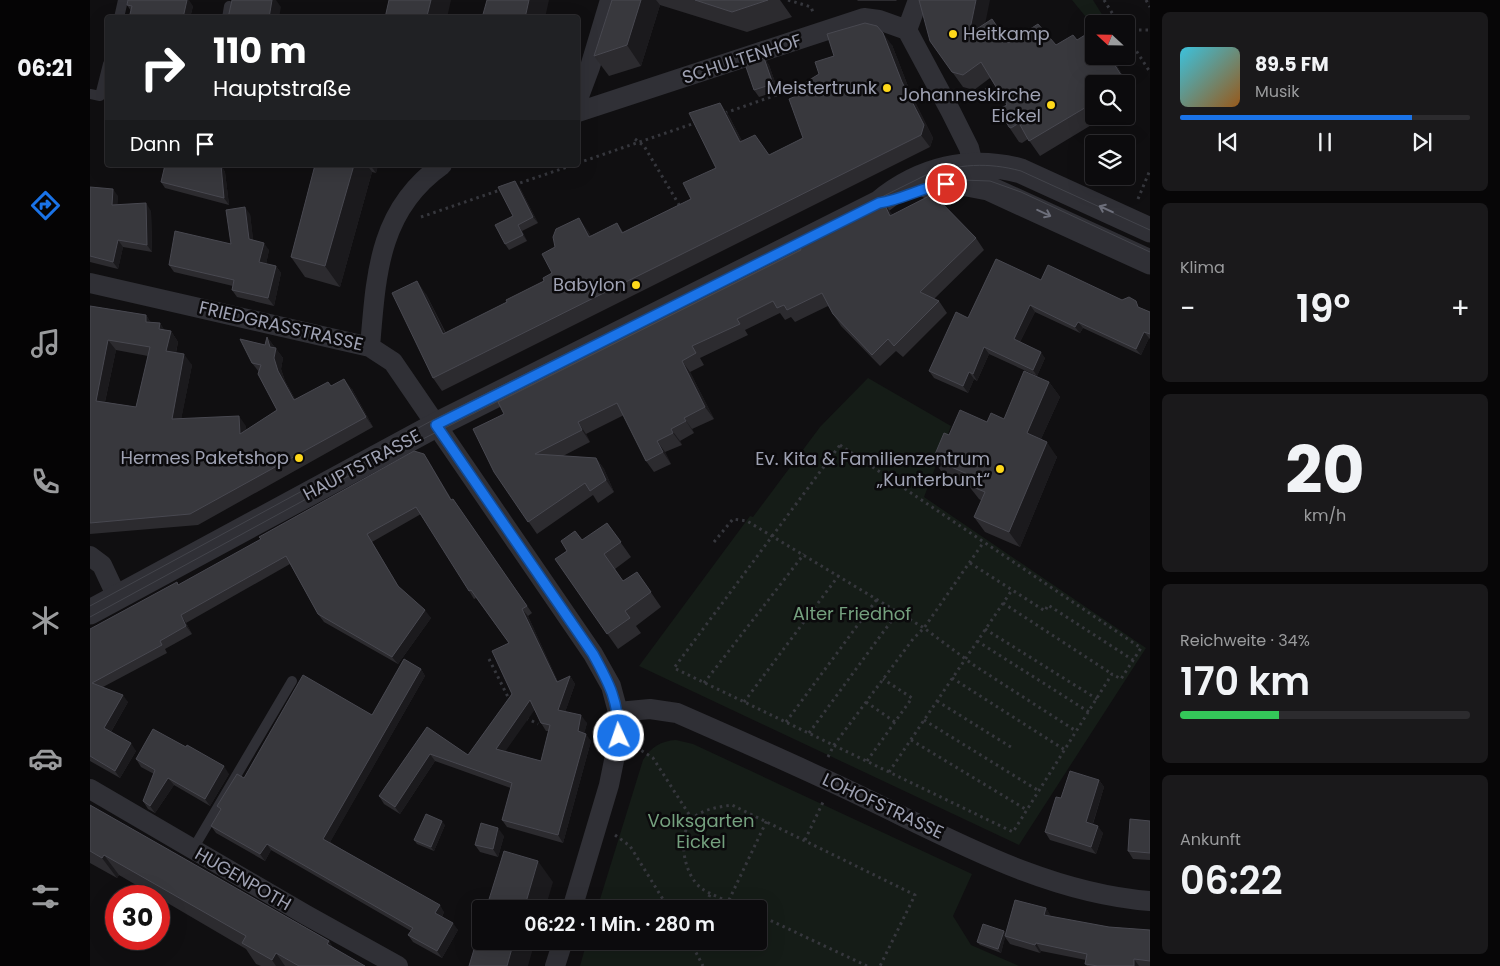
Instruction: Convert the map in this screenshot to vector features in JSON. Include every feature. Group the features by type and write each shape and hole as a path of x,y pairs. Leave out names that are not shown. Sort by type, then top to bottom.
{"street":[{"path":"580,94 610,0"},
{"path":"918,0 907,30 969,148 974,175 1000,193 1150,262"},
{"name":"SCHULTENHOF","path":"580,111 864,18 879,20 907,30"},
{"path":"974,175 1002,166 1021,171 1150,230"},
{"path":"370,346 380,257 394,219 412,192 440,167"},
{"name":"HAUPTSTRASSE","path":"90,612 436,425 879,203 900,200 930,186 946,184 974,175"},
{"name":"FRIEDGRASSTRASSE","path":"90,283 370,346 393,362 593,654 611,686 618,712 619,736 609,785 575,900"},
{"path":"90,556 102,565 117,597"},
{"name":"LOHOFSTRASSE","path":"618,712 650,709 678,713 825,779 1006,865 1070,886 1150,901"},
{"name":"HUGENPOTH","path":"90,788 192,849 398,966"},
{"path":"555,966 560,950"}],"lane":[{"path":"120,15 123,0"},
{"path":"228,15 229,6"},
{"path":"90,94 100,96 105,76"},
{"path":"192,849 292,680"}],"path":[{"path":"1104,0 1113,15"},
{"path":"1146,0 1150,7"},
{"path":"1135,30 1150,30"},
{"path":"1135,49 1150,72"},
{"path":"951,112 987,89 995,102 1011,92"},
{"path":"717,116 784,92"},
{"path":"580,162 707,119"},
{"path":"635,139 640,142 675,195 683,212"},
{"path":"394,219 413,220 567,167"},
{"path":"1134,207 1150,170"},
{"path":"1003,603 1120,679 1141,648 840,445 674,668 1014,832 1112,674"},
{"path":"714,542 733,519 747,521 924,628 966,657 975,666 1076,731"},
{"path":"805,840 834,745 913,638 924,628 983,543"},
{"path":"704,683 804,554"},
{"path":"970,563 1045,611 1048,605 1133,660"},
{"path":"744,702 839,575"},
{"path":"889,772 1012,590"},
{"path":"786,722 877,599"},
{"path":"809,732 898,612"},
{"path":"986,629 1097,699"},
{"path":"977,641 1089,712"},
{"path":"489,659 514,709"},
{"path":"952,678 1065,750"},
{"path":"867,761 912,698 883,679"},
{"path":"937,700 1014,749"},
{"path":"866,702 894,722"},
{"path":"520,714 532,723 538,724"},
{"path":"924,720 1039,791"},
{"path":"619,736 653,758 692,819"},
{"path":"911,740 1027,810"},
{"path":"767,820 729,900 701,888 688,874 684,851 685,836 692,819 704,811 732,805 767,820 915,895 880,966"},
{"path":"598,824 630,846 663,900"},
{"path":"708,900 711,892"},
{"path":"767,918 867,966"},
{"path":"695,950 703,966"}],"green space":[{"path":"1072,0 1093,0 1102,15 1085,16"},
{"name":"Alter Friedhof","path":"868,378 951,426 924,497 1146,648 1019,845 639,666 750,516 753,517 820,427"},
{"name":"Volksgarten Eickel","path":"676,740 693,744 972,874 953,916 971,945 1019,966 580,966 584,950 767,950 767,900 600,900 643,760 649,752 666,742"}],"building":[{"path":"128,0 187,0 184,15 130,15 132,6 127,5"},
{"path":"232,0 272,0 270,15 229,15"},
{"path":"389,0 431,0 427,15 386,15"},
{"path":"487,0 529,0 526,15 483,15"},
{"path":"612,0 641,0 627,45 594,56"},
{"path":"695,0 768,0 732,12"},
{"path":"919,0 976,0 969,34 992,19 1008,43 1038,24 1056,45 1073,35 1077,40 1085,35 1085,65 1115,65 1121,75 1085,75 1085,108 1029,141 1019,123 1011,128 1009,127 999,109 1007,105 981,62 963,75 952,72 930,41"},
{"path":"865,23 877,26 883,33 902,82 924,125 921,135 433,378 392,293 417,281 443,334 544,281 543,278 552,273 542,254 555,247 553,237 556,229 579,218 589,237 617,223 622,233 691,199 683,183 716,168 689,113 720,103 740,142 755,135 769,155 803,138 789,99 801,94 806,82 819,74 815,62 834,56 827,34"},
{"path":"764,58 773,84 754,90 745,64"},
{"path":"165,167 221,167 224,198 161,182"},
{"path":"314,167 353,167 325,266 291,257"},
{"path":"515,181 533,217 518,225 523,235 505,244 495,225 513,216 498,187"},
{"path":"90,187 113,189 112,205 146,203 147,245 118,240 113,262 90,256"},
{"path":"933,194 976,238 920,292 939,301 894,346 888,339 872,355 833,314 822,293 787,310 784,305 777,308 773,301 737,319 740,324 692,346 696,353 682,361 705,407 684,418 686,421 671,429 673,433 657,441 663,452 646,461 617,403 578,422 582,430 535,454 596,458 606,480 590,491 585,483 528,522 494,472 473,429 504,414 498,402 801,250 799,246 884,203 890,216"},
{"path":"245,207 249,239 264,243 259,262 276,266 268,298 232,290 234,280 169,265 175,231 231,244 226,210"},
{"path":"996,259 1041,280 1048,265 1122,300 1129,297 1136,301 1138,307 1150,312 1150,334 1144,332 1136,349 1078,322 1075,327 1030,305 1014,339 1041,352 1033,370 984,347 973,374 969,372 963,386 929,371 956,312 968,318"},
{"path":"90,306 146,315 146,322 160,323 159,329 171,331 166,351 184,354 172,419 239,416 240,434 277,410 258,374 261,365 252,363 240,339 265,345 267,337 270,347 276,348 274,358 278,371 294,400 328,382 331,386 344,379 366,417 190,514 90,523","holes":["108,340 150,347 136,407 96,401"]},
{"path":"1024,371 1049,382 1027,433 1047,442 1009,532 974,517 985,492 968,485 972,476 933,459 944,433 949,435 960,410 987,422 991,413 1004,419"},
{"path":"414,451 424,454 451,500 453,499 527,606 522,609 557,682 570,676 558,710 581,715 578,731 586,734 558,835 502,820 512,783 430,754 395,807 379,796 427,727 468,755 512,694 492,651 509,643 471,590 469,591 416,507 367,534 398,586 425,610 392,657 318,614 286,556 181,615 186,626 160,641 162,645 92,683 123,695 104,728 131,743 115,771 90,756 90,629 177,582 178,585 261,539 259,537","holes":["530,700 541,723 550,725 541,761 496,749"]},
{"path":"607,523 621,542 604,554 623,581 637,572 651,592 625,611 630,618 607,634 555,559 567,551 561,541 575,531 582,540"},
{"path":"404,659 421,669 323,839 440,905 435,913 453,923 437,951 408,935 413,928 267,844 260,854 211,826 221,809 217,806 237,774 244,778 303,675 372,715"},
{"path":"153,729 186,747 187,745 224,766 205,799 168,778 150,806 143,801 155,770 136,759"},
{"path":"1070,771 1099,780 1086,822 1098,826 1091,847 1045,832 1056,797 1061,798"},
{"path":"90,805 329,941 327,944 365,966 299,966 276,953 272,960 242,943 246,936 170,893 170,885 157,885 104,855 102,858 90,851"},
{"path":"426,814 442,821 431,847 414,840"},
{"path":"1130,819 1150,821 1150,853 1128,851"},
{"path":"481,823 498,828 493,849 475,845"},
{"path":"504,851 538,861 527,900 489,900"},
{"path":"1015,900 1046,908 1044,915 1109,927 1150,930 1150,961 1134,959 1134,966 1085,964 1087,954 1036,943 1035,945 1005,936"},
{"path":"983,924 1004,931 998,949 977,942"},
{"path":"474,950 511,950 507,966 469,966"}],"tram line":[{"path":"90,606 433,420 926,175 950,168 974,165 1009,168 1021,171 1150,230"},
{"path":"874,213 930,186 946,181 990,181 1021,192 1150,252"},
{"path":"90,617 343,479 812,244"}],"place":[{"name":"Heitkamp","path":"953,34"},
{"name":"Meistertrunk","path":"887,88"},
{"name":"Johanneskirche Eickel","path":"1051,105"},
{"name":"Babylon","path":"636,285"},
{"name":"Hermes Paketshop","path":"299,458"},
{"name":"Ev. Kita & Familienzentrum „Kunterbunt“","path":"1000,469"}],"route":[{"path":"619,736 618,712 611,686 593,654 436,425 879,203 900,200 930,186 946,184"}]}
